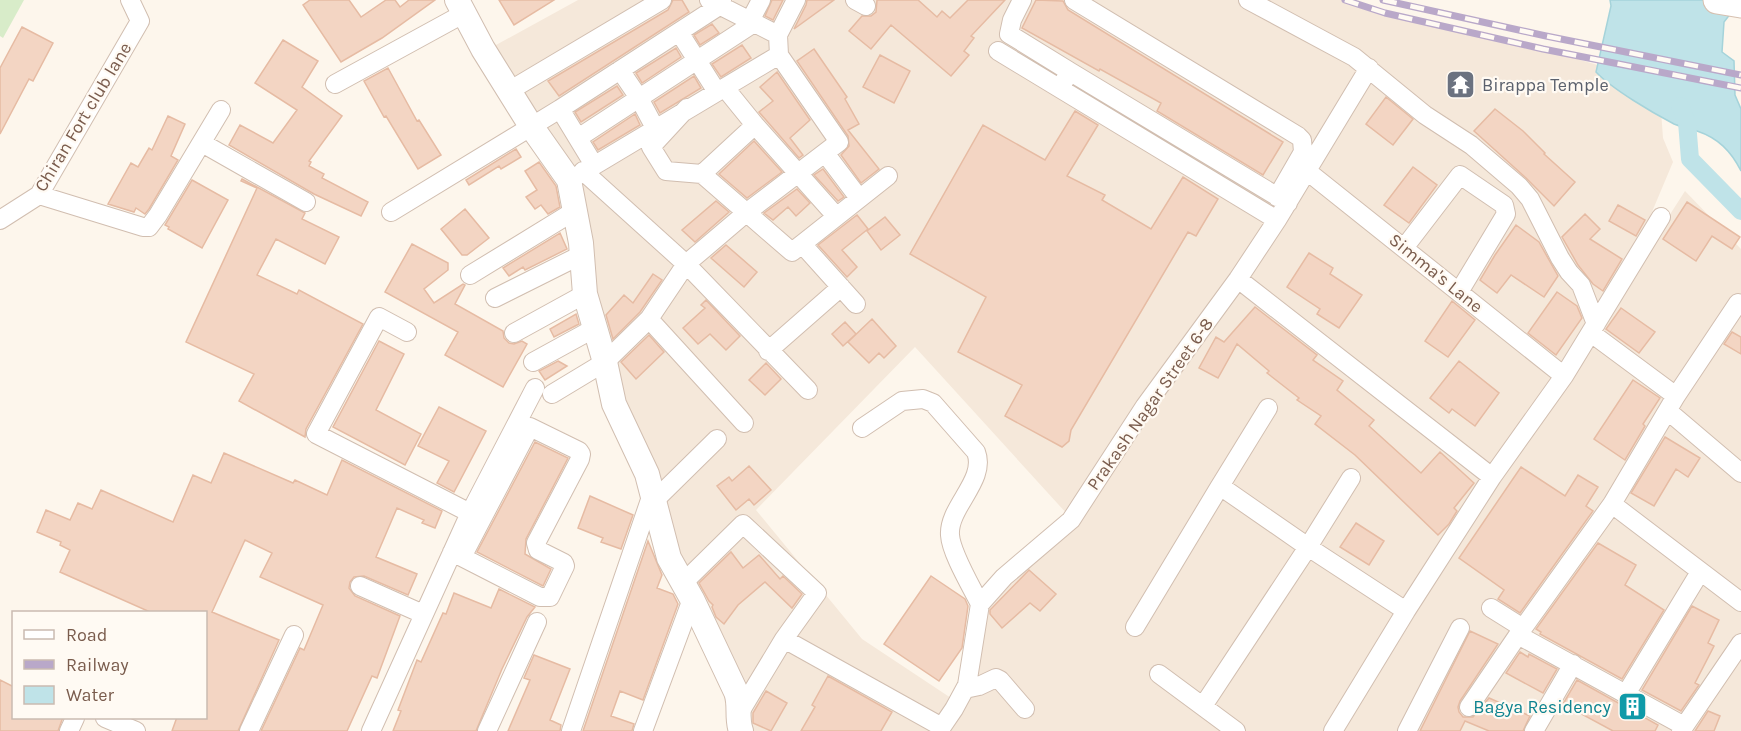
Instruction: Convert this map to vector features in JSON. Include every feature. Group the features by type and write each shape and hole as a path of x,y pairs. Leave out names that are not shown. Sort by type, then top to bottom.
{"main road":[{"path":"1717,0 1741,4"}],"street":[{"name":"Chiran Fort club lane","path":"0,220 39,195 140,21 130,0"},
{"path":"509,91 662,0"},
{"path":"578,138 752,22 761,0"},
{"path":"457,554 470,513 543,391 605,362 649,319 686,264 746,213 839,142 779,55 778,35 796,0"},
{"path":"1022,0 1012,20 1009,34 1065,79 1278,220"},
{"path":"998,51 1065,79 1282,200 1303,152 1302,140 1298,136 1074,0"},
{"path":"1248,0 1354,57 1407,101 1471,145 1519,186 1530,199 1560,258 1581,285 1593,328 1741,473"},
{"path":"391,212 679,33 717,2 778,35"},
{"path":"335,84 460,7 531,126 686,264 808,390"},
{"path":"679,33 696,60 721,90 836,216"},
{"path":"582,172 779,55"},
{"name":"Prakash Nagar Street 6-8","path":"980,604 1004,577 1071,520 1145,406 1278,220 1282,200 1307,171 1369,68"},
{"path":"620,70 656,128"},
{"path":"687,108 651,147 666,171 702,174 792,252 888,176"},
{"path":"560,109 578,138 582,172 576,210 585,294 605,362 614,404 621,424 647,474 669,558 736,692 739,700 738,724"},
{"path":"39,195 149,227 221,110"},
{"path":"702,174 755,125"},
{"path":"202,143 306,202"},
{"path":"825,153 859,198"},
{"name":"Simma's Lane","path":"1307,171 1564,376"},
{"path":"1404,248 1460,175 1504,205 1506,214 1459,292"},
{"path":"470,275 576,210"},
{"path":"1333,731 1492,477 1564,376 1661,217"},
{"path":"802,244 856,304"},
{"path":"495,298 581,255"},
{"path":"1238,279 1492,477"},
{"path":"768,351 841,287"},
{"path":"513,333 585,294"},
{"path":"1469,707 1612,504 1672,404 1738,303"},
{"path":"407,332 379,317 316,434 470,513"},
{"path":"649,319 744,423"},
{"path":"533,362 595,328"},
{"path":"784,639 940,729 965,689 980,604 952,545 950,534 953,521 978,469 976,452 933,403 923,399 902,400 862,428"},
{"path":"1135,627 1268,408"},
{"path":"457,554 540,597 550,597 565,566 564,563 538,550 536,543 581,454 524,423"},
{"path":"371,731 423,614 457,554 524,423"},
{"path":"571,731 653,497 717,439"},
{"path":"1203,706 1352,478"},
{"path":"1220,486 1406,611"},
{"path":"1612,504 1741,602"},
{"path":"643,731 687,592 743,524 817,593 784,639 738,724"},
{"path":"1626,694 1700,572"},
{"path":"360,586 423,614"},
{"path":"1491,608 1521,631 1573,664 1682,729 1741,642"},
{"path":"488,731 537,622"},
{"path":"1407,731 1461,628"},
{"path":"249,731 294,634"},
{"path":"1534,731 1573,664"},
{"path":"1159,674 1236,731"},
{"path":"965,689 996,678 1025,709"},
{"path":"109,719 136,731"}],"shaded area":[{"path":"578,0 1351,0 1385,13 1543,49 1659,83 1663,138 1673,162 1641,238 1330,731 746,731 614,411 567,182 487,50","holes":["915,347 1068,515 986,602 954,700 862,639 756,510"]},
{"path":"1685,191 1741,249 1741,731 1344,731 1445,566"}],"green space":[{"path":"0,0 24,0 3,38 0,36"}],"water":[{"path":"1610,0 1741,0 1724,22 1722,52 1734,61 1735,95 1741,109 1741,171 1733,157 1718,141 1655,114 1622,93 1596,72 1611,6"}],"building":[{"path":"310,0 349,0 361,17 386,0 395,0 400,7 409,0 435,0 382,38 341,62 303,5"},
{"path":"499,0 554,0 514,25"},
{"path":"673,0 682,0 689,12 559,96 548,81 668,10"},
{"path":"772,0 783,0 773,20 765,16"},
{"path":"807,0 834,0 794,29 806,5"},
{"path":"877,0 918,0 937,17 942,11 950,18 968,0 1005,0 971,36 974,38 964,51 969,55 951,76 891,25 871,49 849,31 862,16 871,16 876,12"},
{"path":"1036,0 1063,1 1068,10 1283,142 1263,175 1157,111 1161,103 1022,28"},
{"path":"712,24 719,33 700,45 694,35"},
{"path":"22,27 53,43 33,81 29,79 0,134 0,68"},
{"path":"283,40 318,61 302,87 342,116 309,161 311,162 309,166 324,174 322,178 368,202 361,216 314,194 229,145 240,125 273,143 297,110 255,83"},
{"path":"742,45 751,58 721,77 712,64"},
{"path":"676,48 681,57 642,83 636,73"},
{"path":"814,49 847,97 845,99 859,124 848,130 879,169 861,183 841,155 849,146 848,136 797,61"},
{"path":"880,55 910,71 894,103 863,87"},
{"path":"388,68 417,121 419,120 441,155 418,169 364,81"},
{"path":"777,72 810,120 790,138 803,155 799,158 759,112 773,101 760,87"},
{"path":"694,76 701,88 660,113 654,102"},
{"path":"617,86 623,95 581,122 575,112"},
{"path":"1386,97 1413,119 1393,145 1366,124"},
{"path":"1495,109 1523,131 1575,182 1554,206 1474,131"},
{"path":"1075,111 1098,125 1067,176 1105,195 1102,200 1151,229 1183,177 1218,199 1196,236 1188,232 1071,430 1069,441 1062,447 1005,416 1022,385 958,352 986,297 910,254 983,125 1045,160"},
{"path":"635,114 640,125 598,150 593,142"},
{"path":"168,116 185,124 171,156 178,160 149,209 145,214 136,208 134,212 108,204 131,163 138,167 149,148 152,150"},
{"path":"754,141 782,172 747,198 719,174"},
{"path":"516,149 521,157 501,169 499,166 469,185 466,180"},
{"path":"539,162 556,186 560,207 548,214 541,205 535,209 526,197 537,190 525,171"},
{"path":"1413,167 1437,185 1409,223 1384,205"},
{"path":"823,169 844,197 838,201 814,175"},
{"path":"242,179 305,213 302,219 339,237 325,264 276,239 257,275 297,294 299,290 363,324 306,429 305,437 239,401 254,374 186,342 257,188 241,181"},
{"path":"192,180 228,200 202,248 168,229 169,227 165,225"},
{"path":"797,189 810,203 796,216 788,207 773,220 764,213"},
{"path":"716,201 729,212 695,242 682,230"},
{"path":"1687,202 1740,237 1732,249 1712,236 1696,261 1663,239"},
{"path":"1618,205 1645,220 1636,236 1609,221"},
{"path":"465,209 489,238 467,255 462,255 441,229"},
{"path":"1585,214 1600,229 1590,239 1622,259 1603,291 1593,284 1578,265 1562,237"},
{"path":"857,215 868,229 842,250 857,267 847,277 818,245"},
{"path":"885,217 900,235 881,250 867,231"},
{"path":"1516,225 1539,242 1558,276 1544,297 1511,275 1497,293 1480,280"},
{"path":"560,233 567,249 525,270 523,267 509,276 503,268"},
{"path":"412,244 448,263 448,270 424,289 434,303 463,284 465,285 455,304 503,331 504,338 509,343 522,341 527,344 503,387 445,355 458,332 385,292"},
{"path":"726,245 757,272 744,287 711,258"},
{"path":"1309,253 1333,268 1330,274 1362,295 1339,328 1317,314 1320,309 1287,287"},
{"path":"653,274 662,280 640,312 613,339 606,315 624,295 633,303"},
{"path":"1557,292 1577,306 1582,318 1556,355 1528,333"},
{"path":"706,300 740,336 726,350 710,334 698,344 683,328 705,308 701,305"},
{"path":"1452,301 1475,320 1448,357 1425,341"},
{"path":"1255,307 1317,355 1313,360 1343,381 1337,390 1374,420 1369,426 1421,473 1440,452 1474,483 1454,508 1457,511 1449,524 1438,535 1355,455 1315,424 1321,416 1297,400 1299,398 1267,373 1269,371 1237,344 1218,378 1199,368 1216,337 1224,342"},
{"path":"1621,308 1655,332 1639,353 1606,329"},
{"path":"576,314 579,324 554,337 550,329"},
{"path":"872,319 896,346 884,358 879,353 869,363 848,342"},
{"path":"845,322 856,334 843,346 832,334"},
{"path":"1732,332 1741,337 1741,354 1724,344"},
{"path":"649,335 664,352 636,379 621,362"},
{"path":"379,341 404,354 376,410 421,434 405,465 333,427"},
{"path":"558,361 567,366 545,380 539,371"},
{"path":"1459,361 1499,393 1475,426 1452,409 1449,413 1430,398"},
{"path":"766,363 781,379 765,395 749,380"},
{"path":"1633,380 1660,398 1643,424 1645,426 1625,460 1594,439"},
{"path":"439,407 486,431 454,492 437,483 449,461 418,446"},
{"path":"1665,437 1700,458 1688,477 1676,469 1654,506 1631,493"},
{"path":"535,442 568,458 526,539 525,554 551,569 543,586 477,552"},
{"path":"224,453 293,483 295,480 327,495 342,460 442,511 435,528 422,523 424,520 397,508 376,557 417,574 408,595 364,576 354,577 350,582 349,588 355,596 400,616 377,678 372,676 347,731 261,731 300,648 304,650 323,605 260,577 272,553 245,540 212,612 279,640 238,731 172,731 176,719 207,719 207,611 148,611 60,572 70,550 60,545 61,542 37,532 46,510 70,520 78,503 92,509 101,490 173,522 193,475 211,483"},
{"path":"749,466 771,490 754,505 749,499 736,510 717,486 729,477 732,481"},
{"path":"1521,467 1565,496 1578,475 1598,487 1586,506 1593,511 1520,613 1498,599 1504,590 1459,558"},
{"path":"590,496 633,515 621,549 601,542 603,538 578,528"},
{"path":"1356,523 1384,541 1369,565 1340,547"},
{"path":"648,541 662,575 657,588 673,594 678,604 643,700 620,691 611,716 634,724 632,731 583,731"},
{"path":"1598,543 1636,565 1625,585 1664,610 1622,679 1540,634 1541,632 1536,629"},
{"path":"731,552 743,568 759,555 780,579 783,576 802,594 792,608 765,582 738,605 724,624 716,617 713,605 699,583"},
{"path":"1029,570 1056,594 1040,611 1030,603 1002,628 990,614 990,610"},
{"path":"931,576 965,599 968,606 962,648 939,681 884,644"},
{"path":"499,589 535,607 527,617 502,669 476,731 393,731 401,711 398,710 417,660 421,662 443,613 446,614 454,593 491,608"},
{"path":"1692,606 1719,620 1708,643 1714,646 1695,683 1699,685 1681,711 1642,690"},
{"path":"1470,631 1498,644 1460,701 1459,712 1463,717 1473,717 1489,698 1530,716 1523,731 1489,731 1465,721 1460,731 1420,731"},
{"path":"1520,652 1528,657 1529,654 1557,669 1543,693 1506,673"},
{"path":"534,655 570,669 550,720 561,725 560,731 508,731 530,680 524,678"},
{"path":"828,676 892,712 881,731 801,731 815,707 812,705"},
{"path":"0,680 12,686 12,719 62,719 58,731 0,731"},
{"path":"1577,680 1658,725 1655,731 1613,731 1563,704"},
{"path":"766,691 787,703 771,731 753,723 753,713"},
{"path":"1708,711 1720,716 1714,731 1695,731"}],"waterway":[{"path":"1680,106 1687,122 1690,159 1741,211"}],"railway":[{"path":"1345,0 1385,13 1543,49 1741,88"},
{"path":"1383,0 1546,36 1741,75"}],"place":[{"name":"Birappa Temple","path":"1461,85"},
{"name":"Bagya Residency","path":"1632,707"}]}
